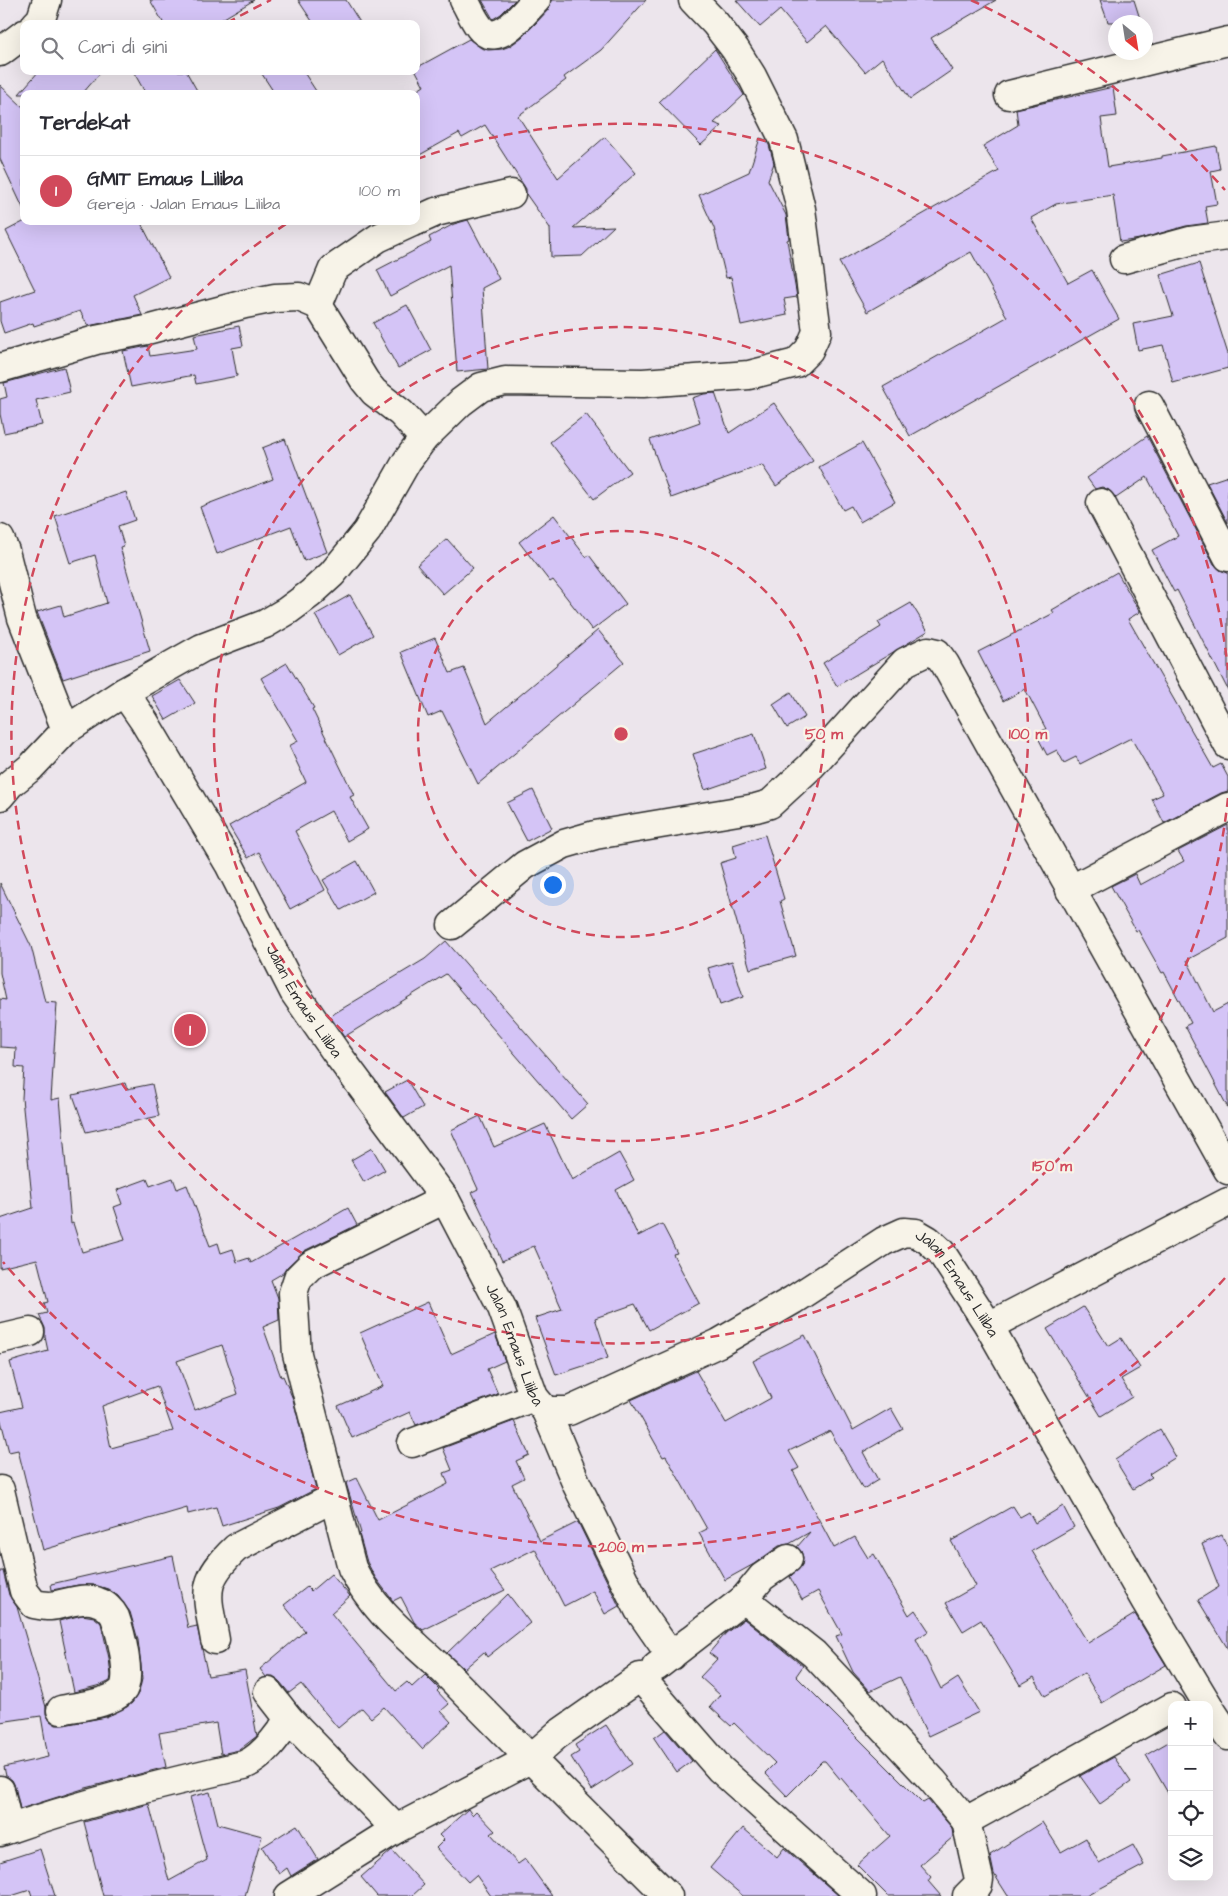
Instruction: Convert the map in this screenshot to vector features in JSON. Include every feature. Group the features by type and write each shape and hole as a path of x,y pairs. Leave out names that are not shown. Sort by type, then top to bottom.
{"street":[{"path":"40,20 47,0"},
{"path":"464,0 483,31 492,36 499,35 505,31 536,0"},
{"path":"0,796 66,730 124,692 202,648 265,624 310,594 332,574 367,531 407,461 424,438 461,402 481,387 505,381 643,382 749,375 796,363 809,350 817,332 802,208 784,140 752,76 735,49 693,0"},
{"path":"0,52 20,37"},
{"path":"1009,95 1228,41"},
{"path":"420,218 436,212 511,194"},
{"path":"318,305 333,269 378,238 405,225"},
{"path":"1124,258 1190,241 1228,236"},
{"path":"0,368 96,340 147,330 246,304 275,298 300,297 318,305 365,381 374,392 401,413 424,438"},
{"path":"1149,405 1228,557"},
{"path":"1101,503 1228,745"},
{"path":"0,539 5,551 22,618 66,730"},
{"path":"452,925 524,864 564,844 596,835 770,804 811,766 905,662 928,651 937,654 945,664 1228,1170"},
{"name":"Jalan Emaus Liliba","path":"124,692 144,721 229,864 294,992 445,1200 502,1308 540,1404 569,1411 719,1343 793,1300 884,1240 904,1232 916,1234 928,1240 941,1252 989,1326 1146,1602 1206,1701"},
{"path":"1070,890 1228,807"},
{"path":"445,1200 311,1265 298,1278 292,1294 297,1354 352,1568 362,1588 392,1625 447,1674 668,1896"},
{"path":"989,1326 1228,1202"},
{"path":"0,1339 30,1332"},
{"path":"412,1443 540,1404 577,1485 639,1610 671,1656"},
{"path":"0,1490 24,1591 34,1604 48,1606 87,1599 107,1607 114,1616 125,1657 127,1683 124,1690 110,1699 61,1710"},
{"path":"215,1640 207,1587 226,1557 236,1548 333,1498"},
{"path":"289,1896 396,1829 530,1759 558,1735 671,1656 714,1620 744,1599 762,1577 788,1559"},
{"path":"744,1599 814,1654 932,1781 966,1821 979,1879 978,1885 967,1896"},
{"path":"640,1677 720,1769 862,1896"},
{"path":"268,1692 290,1719 396,1829"},
{"path":"966,1821 1168,1709"},
{"name":"Jalan Emaus Liliba","path":"1213,1712 1228,1736"},
{"path":"0,1790 4,1831 141,1788 244,1765 251,1762 266,1748 290,1719"}],"building":[{"path":"150,0 254,0 221,20 162,20"},
{"path":"298,0 346,0 358,20 311,20"},
{"path":"482,0 515,0 493,19"},
{"path":"551,0 646,0 601,50 564,77 566,80 518,116 558,178 605,137 636,173 573,228 614,226 582,256 551,257 550,228 526,194 526,189 485,125 462,138 459,133 420,155 420,90 418,90 424,86 418,75 420,75 420,66 469,39 481,48 488,50 502,49 510,46 522,37 548,10"},
{"path":"736,0 996,0 931,38 952,70 910,99 882,58 865,72 826,26 807,42 780,10 760,27"},
{"path":"1100,0 1134,0 1139,15 1108,15 1108,22"},
{"path":"715,49 744,95 714,123 722,126 701,145 659,102"},
{"path":"36,75 99,75 85,90 22,90"},
{"path":"135,75 188,75 197,90 144,90"},
{"path":"263,75 306,75 315,90 272,90"},
{"path":"0,85 20,104 20,202 0,159"},
{"path":"1113,87 1117,116 1101,118 1108,167 1216,146 1220,169 1211,171 1217,204 1205,206 1208,223 1186,226 1140,239 1120,242 1113,195 1056,204 1031,218 1068,283 1092,270 1119,319 910,436 883,387 1007,317 971,252 867,312 839,262 999,171 983,146 1018,125 1016,109"},
{"path":"760,138 766,140 769,145 774,163 768,180 786,215 789,239 787,240 797,297 784,299 787,315 741,325 731,277 726,278 714,228 699,195 749,172"},
{"path":"468,220 499,279 482,288 488,369 457,372 449,265 390,296 377,270 431,242 429,237 454,224"},
{"path":"20,224 142,225 169,277 133,295 142,315 88,326 80,311 34,326 33,323 4,333 0,321 0,302 35,290 6,231"},
{"path":"1199,263 1228,354 1228,368 1173,383 1163,345 1138,350 1133,324 1173,316 1160,275"},
{"path":"407,305 431,350 398,368 373,323"},
{"path":"239,326 243,346 232,348 237,376 196,384 194,375 131,387 123,351 148,346 150,356 197,349 194,335"},
{"path":"64,367 70,392 36,400 42,425 4,433 0,414 0,399 7,397 4,383"},
{"path":"715,393 729,433 774,403 813,461 776,486 762,465 671,498 650,440 700,422 692,398"},
{"path":"586,414 630,472 594,499 550,442"},
{"path":"1147,436 1214,564 1220,570 1228,573 1228,690 1177,590 1174,592 1152,550 1178,536 1147,477 1116,498 1109,490 1102,487 1095,489 1087,478"},
{"path":"285,439 327,552 304,561 291,526 217,554 200,507 273,479 262,448"},
{"path":"862,443 895,502 860,522 851,506 843,510 819,467"},
{"path":"1228,476 1228,523 1207,483"},
{"path":"126,492 135,520 118,526 124,546 120,547 150,651 63,679 37,612 61,605 64,617 107,603 95,555 70,563 55,516"},
{"path":"554,515 586,557 589,555 626,604 592,630 553,580 550,582 519,542"},
{"path":"447,539 473,568 443,594 417,565"},
{"path":"1117,572 1140,612 1128,619 1213,768 1221,764 1228,777 1228,791 1164,823 1152,799 1163,794 1131,738 1080,764 1076,757 1064,763 1057,750 1047,755 1036,734 1046,729 1025,689 1003,701 978,652 1054,613 1052,610"},
{"path":"350,595 373,635 338,655 315,615"},
{"path":"911,603 928,631 837,686 823,663 881,627 878,622"},
{"path":"598,630 624,662 478,784 442,711 428,717 401,652 435,638 450,673 464,668 487,723"},
{"path":"287,663 314,708 312,709 354,795 350,797 368,829 347,841 331,811 295,831 325,890 290,909 259,852 248,858 229,826 306,782 289,746 298,741 261,678"},
{"path":"180,680 195,703 166,720 152,696"},
{"path":"791,692 805,717 787,728 773,704"},
{"path":"754,734 766,769 705,790 693,754"},
{"path":"533,790 552,828 527,841 507,803"},
{"path":"1228,825 1228,938 1187,960 1213,1012 1228,1004 1228,1108 1185,1026 1191,1023 1164,972 1162,973 1138,930 1136,931 1111,886 1135,874 1140,885 1184,861 1178,851"},
{"path":"765,835 784,899 780,901 796,956 750,969 720,863 736,858 733,845"},
{"path":"357,861 374,892 341,910 323,880"},
{"path":"0,883 31,946 45,1002 57,1003 51,1100 60,1098 71,1224 73,1223 82,1252 125,1240 114,1207 122,1204 117,1190 147,1179 150,1186 173,1178 177,1189 187,1185 210,1246 218,1243 221,1253 233,1249 237,1262 249,1258 251,1263 348,1208 357,1225 304,1251 283,1273 271,1280 278,1298 279,1320 263,1327 281,1377 283,1376 293,1399 316,1489 279,1508 222,1526 216,1507 188,1514 187,1508 43,1550 18,1450 9,1452 0,1417 0,1412 22,1407 10,1362 48,1351 45,1328 39,1315 47,1313 44,1303 48,1302 37,1259 0,1268 0,1219 33,1208 22,1098 24,1068 15,1067 16,1048 0,1047 0,999 6,1000 0,973","holes":["222,1345 238,1394 195,1410 177,1361","157,1386 173,1431 111,1448 102,1406"]},
{"path":"446,941 588,1104 571,1119 446,974 344,1037 330,1016 425,959"},
{"path":"732,961 743,997 720,1005 708,968"},
{"path":"407,1080 423,1107 404,1118 385,1092"},
{"path":"125,1083 127,1089 152,1084 159,1116 86,1132 73,1095"},
{"path":"480,1116 494,1147 545,1124 572,1180 619,1153 634,1180 616,1190 638,1236 662,1224 677,1253 673,1254 699,1303 649,1330 635,1304 595,1318 608,1358 556,1375 535,1318 562,1309 534,1246 502,1261 491,1237 493,1236 472,1192 478,1189 451,1130"},
{"path":"372,1148 385,1170 364,1182 351,1160"},
{"path":"428,1302 451,1354 495,1334 505,1361 487,1369 498,1394 416,1425 410,1412 352,1438 338,1406 383,1386 360,1333"},
{"path":"1083,1307 1108,1346 1121,1338 1140,1368 1121,1379 1132,1397 1101,1416 1047,1329"},
{"path":"805,1335 853,1430 891,1408 903,1429 863,1452 878,1480 863,1489 830,1431 789,1451 799,1468 793,1471 834,1548 855,1537 868,1558 874,1554 909,1615 915,1610 929,1631 916,1639 941,1689 958,1678 979,1712 928,1736 900,1677 870,1691 853,1672 836,1636 842,1634 818,1591 802,1600 790,1577 802,1565 803,1557 797,1547 810,1532 789,1544 779,1546 754,1564 725,1580 699,1533 707,1529 666,1456 663,1457 631,1400 696,1371 726,1423 771,1398 753,1361"},
{"path":"514,1421 529,1455 516,1461 524,1478 512,1484 540,1541 578,1522 619,1606 605,1614 593,1591 564,1606 535,1549 490,1571 505,1590 423,1630 414,1622 401,1597 393,1601 375,1577 367,1562 359,1534 361,1533 346,1483 357,1478 378,1520 448,1484 444,1473 452,1470 443,1448"},
{"path":"1160,1430 1176,1457 1149,1474 1152,1477 1133,1489 1115,1460"},
{"path":"1013,1506 1020,1517 1029,1512 1035,1523 1063,1506 1074,1527 1032,1551 1088,1643 1135,1614 1166,1665 1102,1703 1084,1673 1045,1696 1034,1677 1020,1685 981,1620 963,1631 946,1603 976,1586 951,1541"},
{"path":"1222,1535 1228,1548 1228,1649 1198,1600 1219,1587 1202,1544"},
{"path":"173,1556 188,1628 197,1626 208,1676 245,1670 257,1736 239,1750 221,1754 216,1723 159,1733 166,1767 86,1788 20,1809 15,1786 12,1780 6,1776 4,1767 48,1757 41,1716 0,1722 0,1571 3,1571 9,1595 17,1607 46,1707 46,1714 50,1721 56,1725 64,1725 106,1717 127,1707 139,1692 142,1679 141,1665 138,1640 130,1612 118,1596 108,1589 94,1585 78,1585 52,1590 51,1584"},
{"path":"331,1574 350,1596 331,1613 396,1691 407,1682 412,1687 425,1675 439,1689 437,1691 449,1704 441,1711 451,1722 422,1749 384,1707 371,1718 362,1708 338,1728 301,1684 289,1693 280,1682 273,1677 266,1677 260,1669 305,1631 284,1605 307,1587 311,1591"},
{"path":"508,1594 530,1623 487,1657 484,1652 464,1669 447,1653"},
{"path":"82,1615 94,1617 101,1623 111,1676 110,1681 104,1684 74,1692 59,1621"},
{"path":"744,1619 803,1666 796,1676 923,1803 928,1800 952,1828 953,1837 920,1865 931,1877 928,1881 941,1896 888,1896 857,1865 890,1836 825,1761 822,1761 787,1796 765,1773 775,1763 734,1723 731,1726 710,1707 720,1695 700,1677 717,1659 709,1653 726,1633"},
{"path":"606,1725 632,1764 592,1790 571,1757 579,1752 575,1745"},
{"path":"665,1730 692,1761 677,1772 654,1738"},
{"path":"1168,1742 1168,1793 1146,1755"},
{"path":"1114,1757 1131,1782 1100,1804 1080,1776"},
{"path":"210,1792 218,1824 262,1836 245,1896 103,1896 84,1822 149,1804 169,1881 207,1860 190,1797"},
{"path":"468,1809 472,1815 476,1811 495,1831 491,1834 518,1864 525,1859 552,1896 491,1896 476,1875 468,1882 436,1848 444,1840 439,1835"},
{"path":"1042,1822 1061,1852 1086,1838 1099,1863 1133,1845 1144,1865 1086,1896 1008,1896 994,1874 990,1855"},
{"path":"297,1825 318,1859 291,1876 287,1868 279,1874 262,1847"},
{"path":"743,1828 777,1857 784,1848 839,1896 743,1896 710,1868"},
{"path":"40,1849 55,1896 32,1896 30,1890 11,1896 0,1896 0,1862"},
{"path":"392,1850 424,1885 412,1896 377,1896 361,1877"}],"place":[{"name":"GMIT Emaus Liliba","path":"190,1030"}]}
